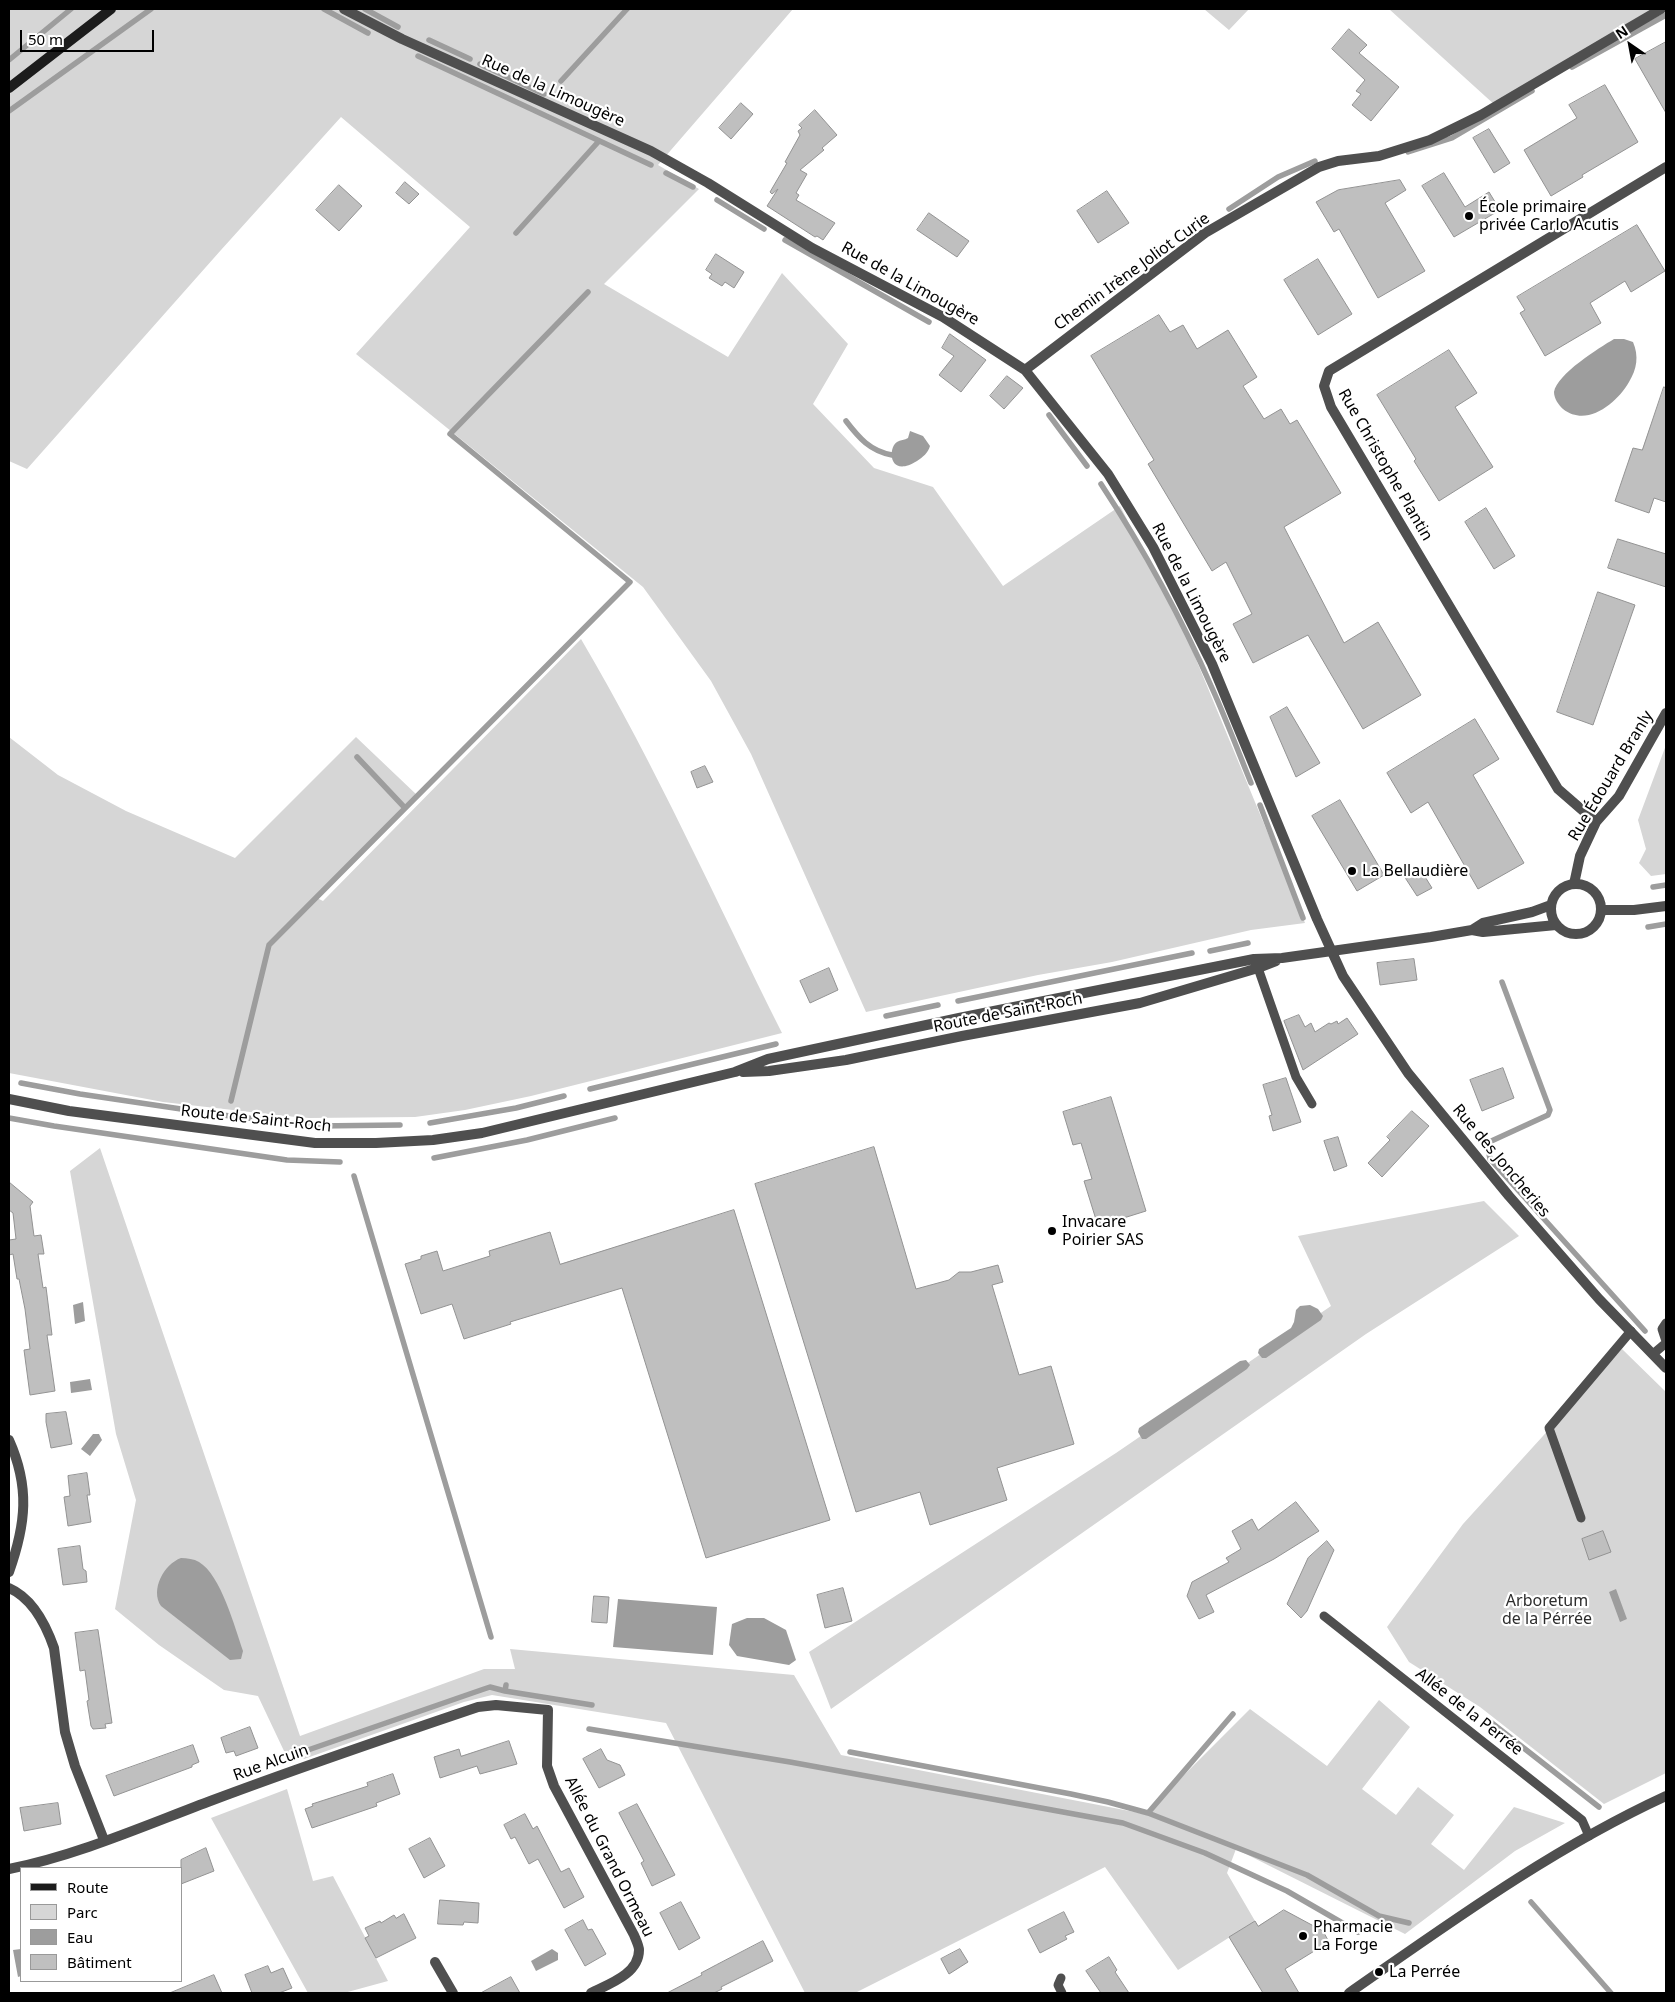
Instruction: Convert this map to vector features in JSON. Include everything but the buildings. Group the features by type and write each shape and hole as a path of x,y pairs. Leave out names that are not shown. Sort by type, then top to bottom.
{"main road":[{"path":"9,88 110,9"}],"street":[{"name":"Rue de la Limougère","path":"344,9 402,39 651,151 708,183 812,248 943,317 1025,370 1108,474 1154,547 1212,664 1332,954"},
{"name":"Chemin Irène Joliot Curie","path":"1025,370 1205,234 1319,167 1338,161 1378,156 1430,140 1481,115 1661,9"},
{"name":"Rue Christophe Plantin","path":"1596,822 1558,789 1331,407 1324,386 1329,371 1666,167"},
{"name":"Rue Édouard Branly","path":"1574,884 1580,856 1596,822 1619,796 1666,713"},
{"path":"1574,884 1590,888 1600,902 1601,910 1599,919 1594,926 1580,934 1571,934 1556,925 1551,905 1559,890 1574,884"},
{"name":"Route de Saint-Roch","path":"1472,930 1483,923 1532,912 1551,905"},
{"path":"1601,910 1634,910 1666,906"},
{"name":"Route de Saint-Roch","path":"9,1099 69,1111 306,1142 376,1143 433,1140 482,1133 735,1072 768,1059 969,1016 1254,959 1332,954 1472,930 1483,932 1556,925"},
{"name":"Rue des Joncheries","path":"1332,954 1343,976 1408,1073 1509,1196 1599,1299 1666,1368"},
{"name":"Route de Saint-Roch","path":"735,1072 769,1072 846,1060 1140,1003 1258,968 1282,958"},
{"path":"9,1440 18,1460 24,1496 23,1517 9,1572"},
{"path":"9,1588 22,1597 31,1607 44,1623 50,1635 54,1648 65,1732 104,1840"},
{"name":"Rue Alcuin","path":"20,1867 37,1864 478,1706 496,1705 548,1710"},
{"name":"Allée du Grand Ormeau","path":"548,1710 547,1766 554,1786 634,1935 639,1950 635,1963 623,1977 591,1993"},
{"path":"1349,1993 1521,1876 1590,1836 1666,1796"},
{"path":"435,1962 453,1993"}],"lane":[{"path":"1258,968 1296,1077 1312,1104"},
{"path":"1653,1354 1666,1342 1662,1329 1666,1323"},
{"path":"1581,1518 1549,1428 1631,1331"},
{"name":"Allée de la Perrée","path":"1324,1616 1582,1820 1590,1836"},
{"path":"1061,1978 1058,1985 1062,1993"}],"green space":[{"path":"9,9 793,9 658,165 699,189 604,284 728,357 782,273 848,344 813,404 874,468 933,487 1003,586 1120,506 1181,623 1305,923 1251,930 1112,962 1038,975 866,1012 751,754 711,681 643,587 356,354 470,227 341,117 27,469 9,461"},
{"path":"1204,9 1249,9 1229,30"},
{"path":"1389,9 1651,9 1496,106"},
{"path":"581,639 635,736 685,834 782,1033 531,1096 465,1110 415,1117 309,1118 285,1116 163,1102 9,1073 9,737 58,775 126,811 235,858 356,737 418,796 317,898 323,901"},
{"path":"1666,745 1666,874 1651,876 1639,863 1646,849 1638,820"},
{"path":"100,1148 300,1736 484,1669 515,1669 510,1649 794,1675 841,1755 1145,1814 1250,1709 1327,1766 1379,1700 1410,1727 1362,1789 1396,1815 1418,1787 1454,1815 1431,1844 1464,1870 1514,1807 1565,1823 1515,1851 1405,1934 1236,1849 1227,1873 1255,1921 1178,1970 1105,1867 855,1993 805,1993 666,1723 492,1695 464,1702 304,1759 284,1751 258,1696 224,1690 159,1645 115,1609 136,1500 116,1434 70,1171"},
{"path":"1484,1201 1519,1236 1366,1334 831,1709 809,1652 1116,1453 1331,1306 1298,1236"},
{"name":"Arboretum de la Pérrée","path":"1622,1349 1666,1392 1666,1773 1604,1804 1480,1707 1409,1662 1387,1627 1463,1524"},
{"path":"287,1789 313,1881 333,1876 388,1981 344,1993 308,1993 211,1818"}],"water":[{"path":"1614,339 1624,339 1633,342 1636,352 1634,372 1624,390 1609,405 1591,414 1582,416 1572,414 1563,409 1555,397 1554,392 1557,385 1570,370"},
{"path":"910,431 923,436 930,446 927,453 919,459 907,466 900,466 893,460 892,450 897,442 908,438"},
{"path":"83,1302 85,1321 75,1324 73,1305"},
{"path":"1310,1305 1318,1309 1323,1316 1321,1320 1266,1358 1262,1358 1258,1353 1259,1349 1291,1328 1296,1310 1300,1306"},
{"path":"1246,1360 1250,1365 1247,1369 1146,1439 1142,1439 1138,1432 1139,1428 1240,1361"},
{"path":"90,1379 92,1390 71,1393 70,1382"},
{"path":"93,1434 99,1434 102,1440 90,1456 81,1449"},
{"path":"181,1558 199,1562 214,1578 236,1629 243,1651 241,1659 230,1660 161,1606 157,1593 160,1578 169,1566"},
{"path":"1616,1589 1627,1619 1620,1622 1609,1592"},
{"path":"618,1599 717,1607 713,1655 613,1647"},
{"path":"747,1618 764,1618 786,1630 796,1660 789,1665 737,1656 729,1645 732,1624"},
{"path":"20,1949 20,1976 18,1977 13,1950"},
{"path":"552,1949 558,1953 558,1960 536,1971 531,1961"}],"waterway":[{"path":"9,60 71,9"},
{"path":"9,111 151,9"},
{"path":"324,9 368,33"},
{"path":"365,9 398,27"},
{"path":"561,81 627,9"},
{"path":"1572,67 1666,15"},
{"path":"429,40 470,59"},
{"path":"418,56 651,165"},
{"path":"480,64 544,94"},
{"path":"1408,152 1452,138 1532,91"},
{"path":"516,233 599,141"},
{"path":"1229,209 1278,177 1315,161"},
{"path":"666,173 693,187"},
{"path":"717,200 764,229"},
{"path":"785,240 929,322"},
{"path":"231,1101 269,945 630,582 450,434 588,292"},
{"path":"1049,415 1087,466"},
{"path":"846,421 871,447 892,455"},
{"path":"1101,484 1132,533 1174,609 1200,661 1251,783"},
{"path":"357,757 405,808"},
{"path":"1260,805 1303,918"},
{"path":"1653,887 1666,885"},
{"path":"1648,927 1666,924"},
{"path":"1210,951 1248,943"},
{"path":"958,1001 1192,953"},
{"path":"1502,982 1550,1110 1548,1115 1487,1143 1490,1159 1645,1331"},
{"path":"886,1016 938,1005"},
{"path":"590,1089 776,1044"},
{"path":"21,1083 80,1094 208,1113"},
{"path":"430,1123 516,1108 564,1096"},
{"path":"222,1115 316,1126 400,1125"},
{"path":"9,1118 287,1160 340,1162"},
{"path":"434,1158 527,1140 615,1118"},
{"path":"354,1176 491,1637"},
{"path":"506,1685 505,1691 592,1705"},
{"path":"308,1750 490,1687 505,1691"},
{"path":"1148,1813 1233,1714"},
{"path":"1488,1720 1599,1807"},
{"path":"589,1729 790,1762 1123,1823 1205,1853 1287,1891 1358,1932"},
{"path":"850,1752 1071,1794 1148,1813 1307,1875 1379,1916 1409,1923"},
{"path":"1531,1902 1611,1993"}],"place":[{"name":"École primaire privée Carlo Acutis","path":"1469,216"},
{"name":"La Bellaudière","path":"1352,871"},
{"name":"Invacare Poirier SAS","path":"1052,1231"},
{"name":"Pharmacie La Forge","path":"1303,1936"},
{"name":"La Perrée","path":"1379,1972"}]}
